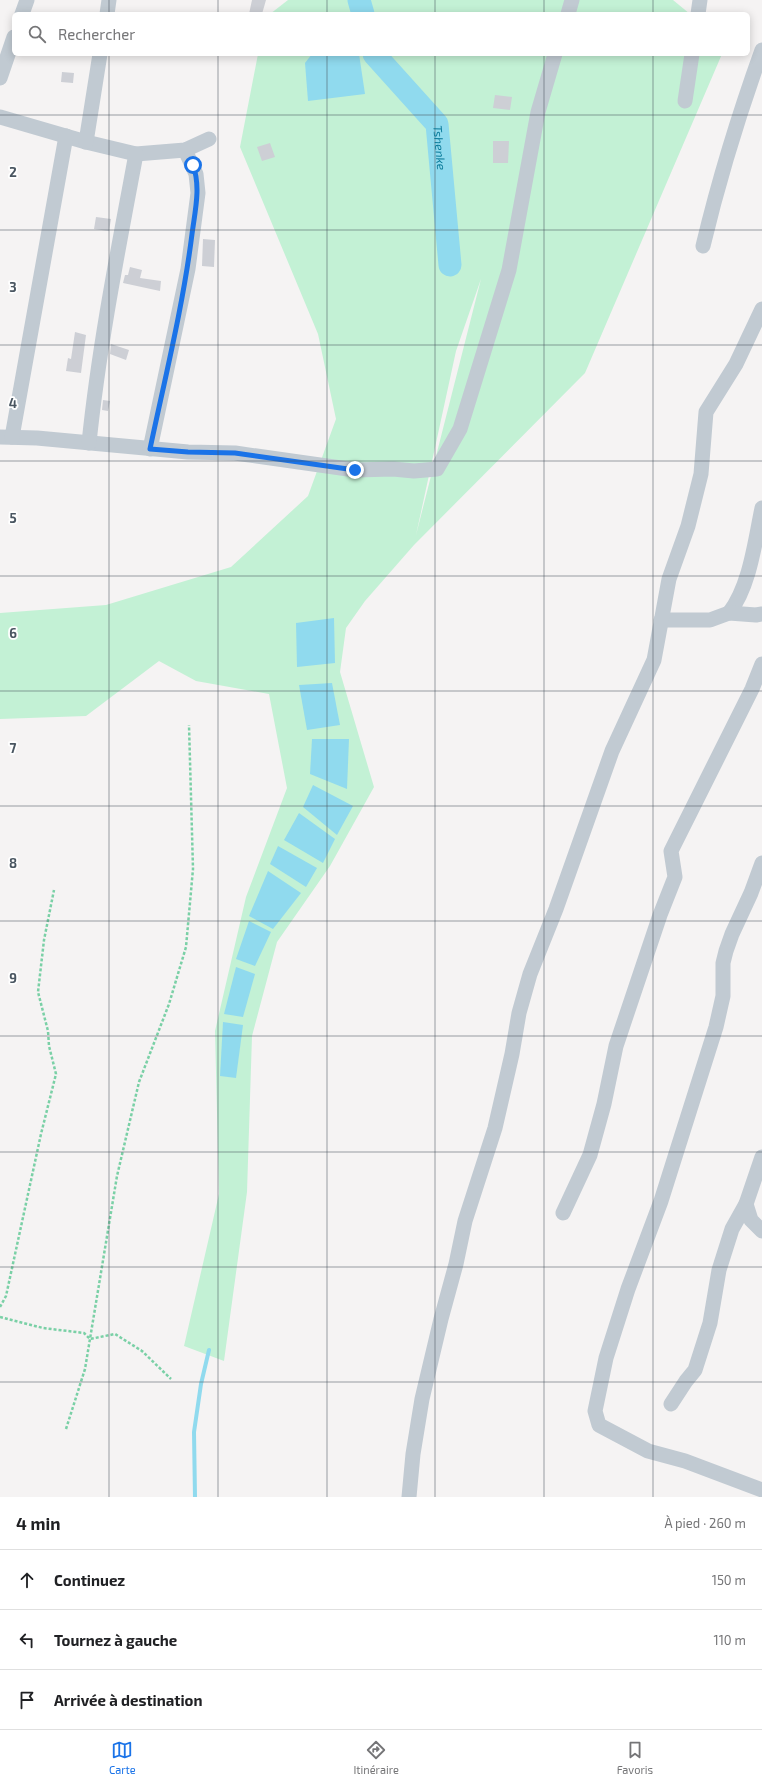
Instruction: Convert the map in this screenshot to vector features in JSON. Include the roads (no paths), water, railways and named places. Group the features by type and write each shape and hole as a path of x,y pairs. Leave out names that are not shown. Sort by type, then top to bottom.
{"street":[{"path":"23,12 27,0"},
{"path":"107,12 109,0"},
{"path":"569,12 572,0"},
{"path":"698,12 700,0"},
{"path":"0,78 12,43"},
{"path":"703,246 715,193 746,93 762,50"},
{"path":"86,142 100,56"},
{"path":"66,136 6,437 37,438 188,452 235,453 355,470 414,471 438,469 460,429 509,270 538,112 554,56"},
{"path":"685,101 692,56"},
{"path":"0,117 86,142 136,154 184,150 209,139"},
{"path":"150,449 188,269 198,193 196,174 184,150"},
{"path":"89,443 110,292 136,154"},
{"path":"409,1497 413,1454 422,1399 456,1264 465,1221 495,1128 530,974 556,909 612,751 654,660 669,579 688,526 701,474 706,412 736,364 762,308"},
{"path":"729,613 738,602 751,560 762,508"},
{"path":"662,620 710,620 729,613 762,614"},
{"path":"563,1213 590,1155 604,1104 616,1046 660,915 676,877 671,851 725,744 762,664"},
{"path":"762,863 752,893 732,934 726,951 723,963 723,996 716,1027 661,1201 626,1295 606,1358 595,1411 599,1425 648,1452 685,1461 762,1490"},
{"path":"671,1404 695,1370 710,1323 719,1270 732,1229 746,1204 762,1157"},
{"path":"746,1204 751,1220 762,1231"}],"water":[{"path":"310,56 359,56 365,94 308,101 305,63"},
{"path":"334,618 335,663 297,667 296,623"},
{"path":"332,683 340,725 307,730 299,685"},
{"path":"312,739 349,739 347,789 310,774"},
{"path":"313,785 353,806 337,835 303,807"},
{"path":"299,813 335,839 323,863 284,840"},
{"path":"278,846 317,868 306,887 270,864"},
{"path":"268,871 301,893 273,929 249,916"},
{"path":"249,921 271,932 255,966 236,959"},
{"path":"236,967 255,974 243,1017 224,1014"},
{"path":"223,1022 243,1025 236,1078 220,1076"}],"waterway":[{"name":"Tshenke","path":"359,0 362,12"},
{"name":"Tshenke","path":"376,56 437,124 450,265"},
{"path":"195,1497 194,1432 201,1384 209,1350"}]}
